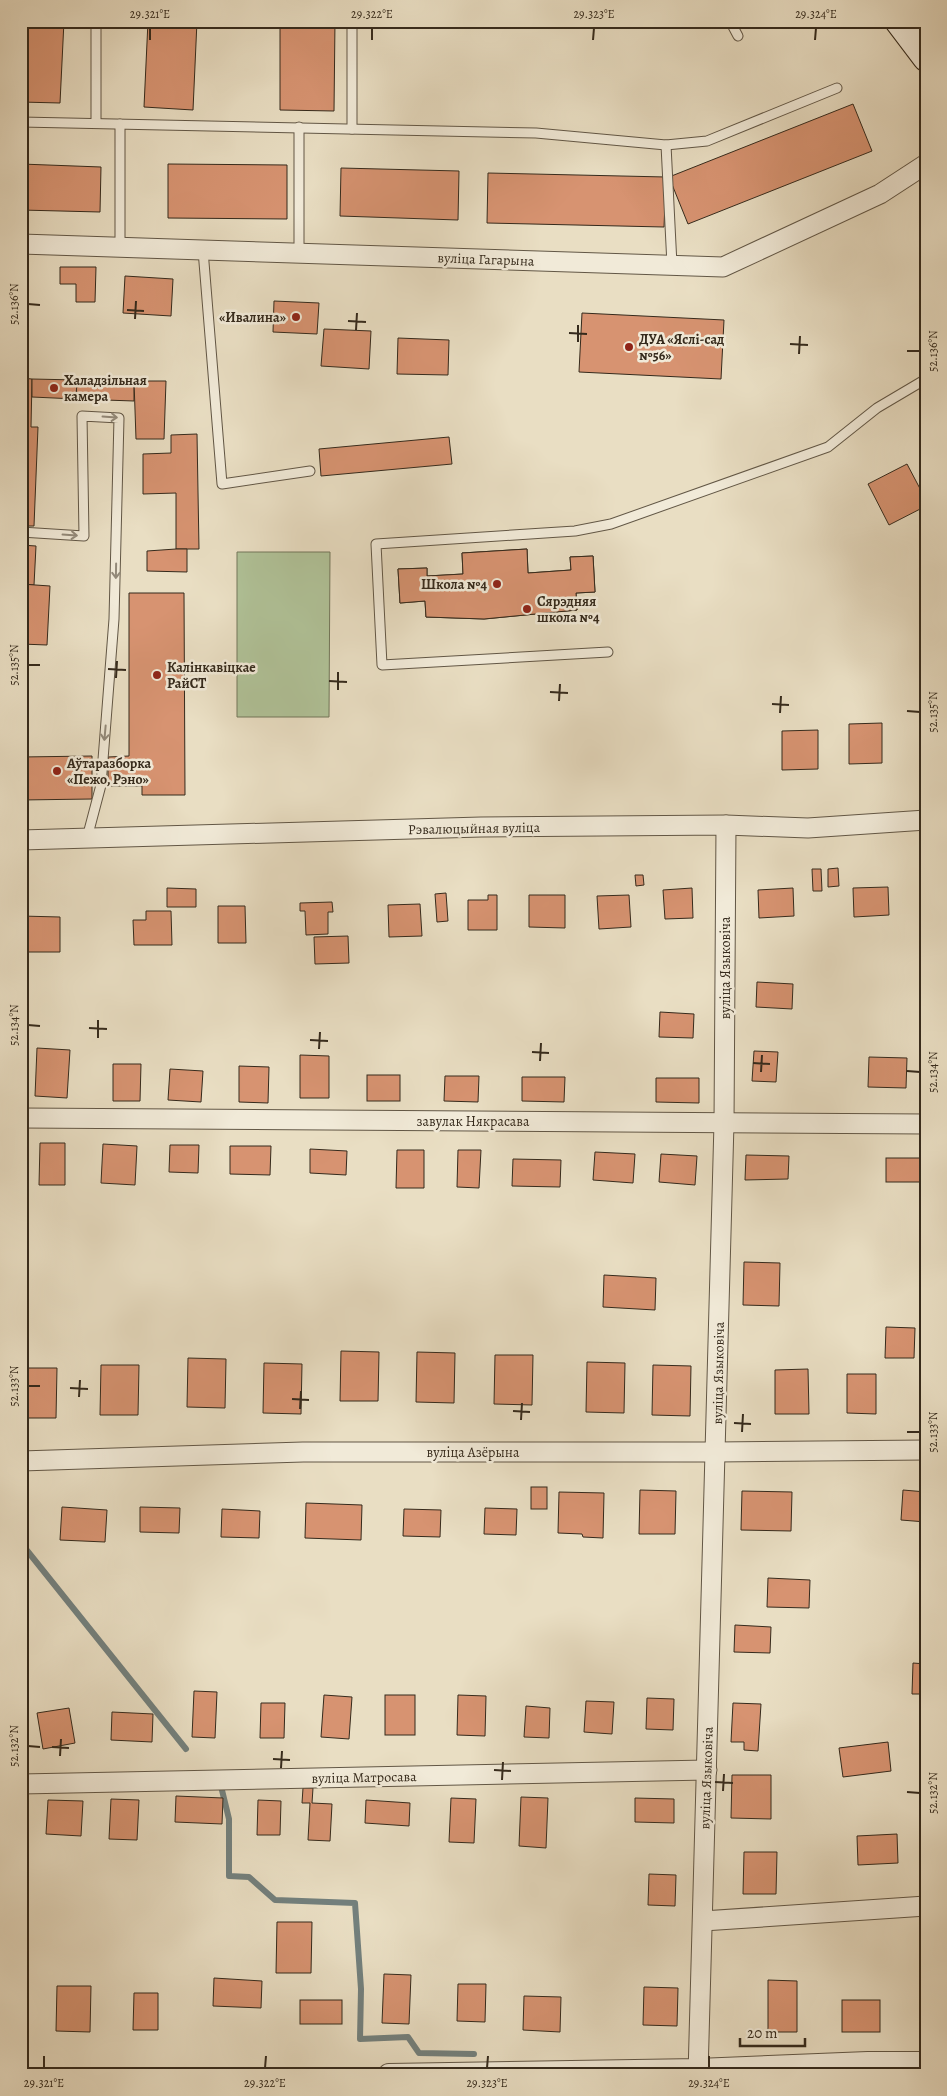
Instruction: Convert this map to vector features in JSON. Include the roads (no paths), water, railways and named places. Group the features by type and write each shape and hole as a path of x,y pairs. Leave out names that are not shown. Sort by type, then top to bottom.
{"main road":[{"path":"898,21 926,58"}],"street":[{"name":"вуліца Гагарына","path":"21,244 723,267 880,194 926,164"},
{"name":"Рэвалюцыйная вуліца","path":"21,840 481,827 726,825 808,828 926,820"},
{"name":"вуліца Языковіча","path":"698,2072 724,1123 726,825"},
{"name":"завулак Някрасава","path":"21,1118 926,1124"},
{"name":"вуліца Азёрына","path":"21,1461 303,1452 926,1450"},
{"name":"вуліца Матросава","path":"21,1784 706,1770"},
{"path":"703,1921 926,1906"},
{"path":"389,2075 870,2069 926,2063"}],"lane":[{"path":"96,21 96,123"},
{"path":"352,21 352,129"},
{"path":"730,21 738,36"},
{"path":"21,122 536,133 666,145 707,142 836,88"},
{"path":"120,124 120,247"},
{"path":"298,253 299,127"},
{"path":"666,145 672,265"},
{"path":"203,250 222,484 310,471"},
{"path":"608,652 382,665 376,544 575,531 612,524 828,447 877,408 926,379"},
{"path":"21,532 84,536 82,416 119,418 114,628 100,785 87,838"}],"waterway":[{"path":"21,1543 186,1749"},
{"path":"220,1782 229,1819 229,1876 249,1877 275,1900 355,1903 361,1989 360,2039 408,2037 419,2053 474,2054"}],"place":[{"name":"«Ивалина»","path":"296,317"},
{"name":"ДУА «Яслі-сад №56»","path":"629,347"},
{"name":"Халадзільная камера","path":"54,388"},
{"name":"Школа №4","path":"497,584"},
{"name":"Сярэдняя школа №4","path":"527,609"},
{"name":"Калінкавіцкае РайСТ","path":"157,675"},
{"name":"Аўтаразборка «Пежо, Рэно»","path":"57,771"}]}
